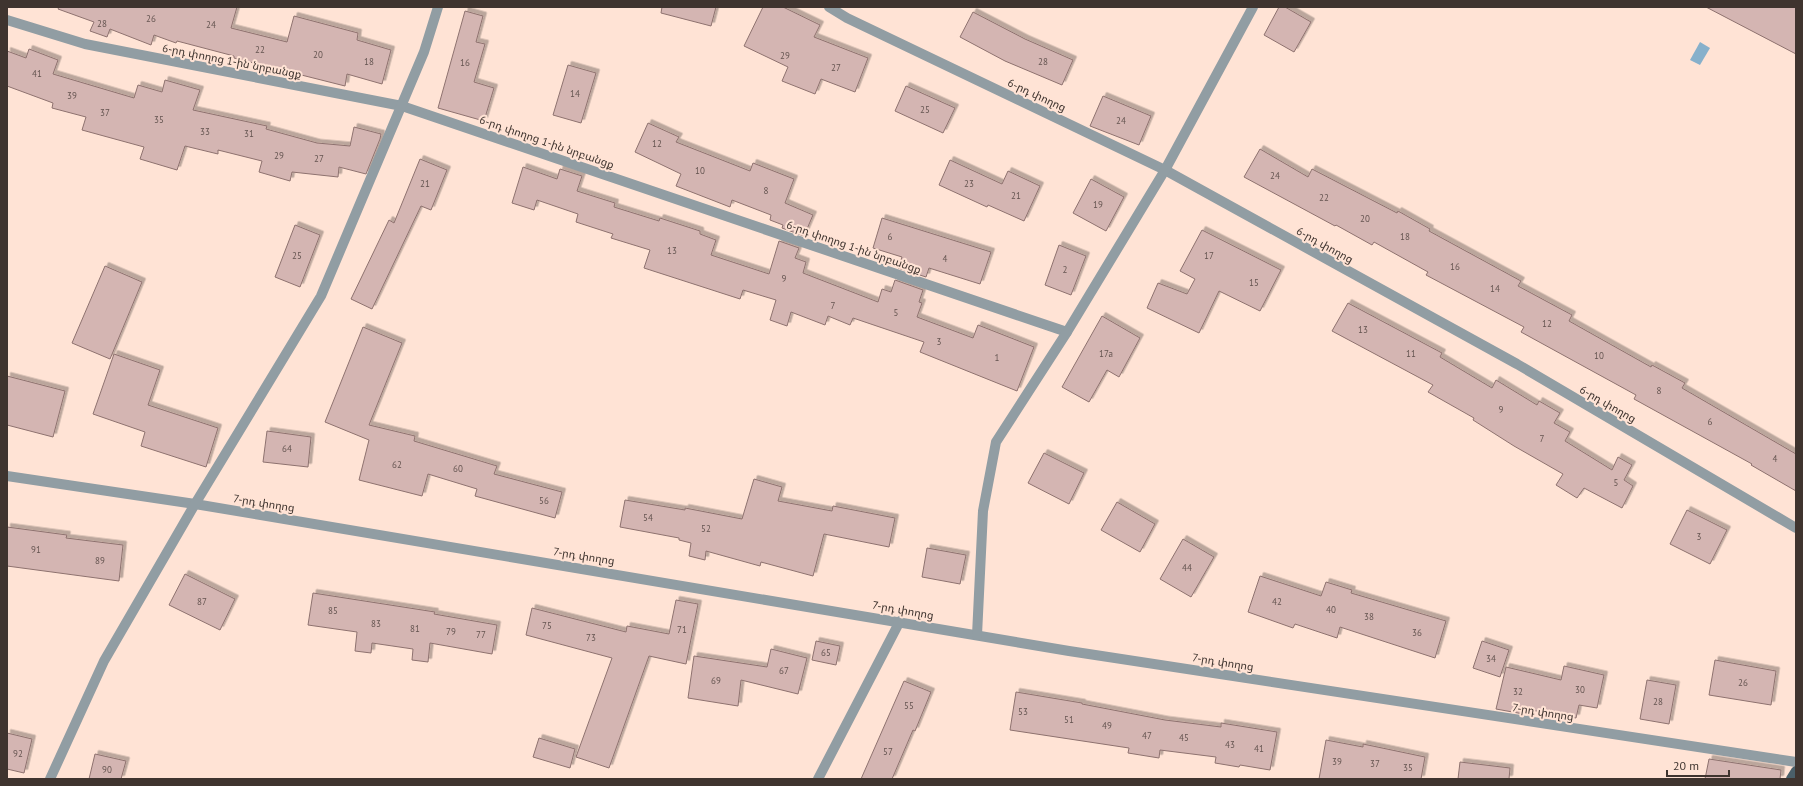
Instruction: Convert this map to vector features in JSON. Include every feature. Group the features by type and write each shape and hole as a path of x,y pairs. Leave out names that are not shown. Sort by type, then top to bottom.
{"main road":[{"path":"1791,779 1796,771"}],"street":[{"path":"50,779 104,662 195,504 321,296 424,52 438,7"},
{"name":"6-րդ փողոց","path":"829,7 847,18 1165,170 1516,364 1796,528"},
{"path":"977,635 983,511 996,442 1067,332 1165,170 1252,7"},
{"name":"6-րդ փողոց 1-ին նրբանցք","path":"7,20 85,44 402,106 1067,332"},
{"name":"7-րդ փողոց","path":"7,476 195,504 900,621 1069,651 1796,762"},
{"path":"818,779 900,621"}],"water":[{"path":"1700,42 1710,48 1700,65 1690,60"}],"building":[{"path":"59,7 237,7 231,28 287,42 294,16 358,33 357,40 391,50 382,84 347,74 345,86 234,58 234,56 177,41 176,43 154,35 151,45 110,29 107,37 90,31 94,22 58,9"},
{"path":"662,7 716,7 711,26 661,13"},
{"path":"763,7 783,7 820,25 814,37 868,58 855,92 821,79 815,94 782,81 788,67 744,46"},
{"path":"1279,7 1285,7 1311,22 1294,52 1264,35"},
{"path":"1706,7 1796,7 1796,54"},
{"path":"465,11 483,16 476,42 485,44 474,82 494,88 484,121 438,108"},
{"path":"973,12 1025,39 1073,60 1062,85 1005,61 960,37"},
{"path":"29,49 58,60 53,74 134,98 138,85 162,92 165,80 200,90 193,110 267,126 266,129 317,143 350,146 354,127 381,134 380,139 366,174 339,167 338,177 292,172 290,181 259,172 262,161 218,150 218,154 185,146 177,170 140,159 144,147 82,130 86,117 52,108 53,103 7,86 7,51 26,58"},
{"path":"568,65 596,73 581,123 553,115"},
{"path":"906,86 955,108 943,133 895,111"},
{"path":"1103,96 1151,116 1139,145 1090,126"},
{"path":"648,123 679,137 676,142 750,171 753,163 794,179 785,203 813,215 804,236 782,228 783,225 770,220 771,215 732,200 730,207 676,186 681,174 635,152"},
{"path":"1260,149 1308,177 1312,169 1397,213 1398,211 1430,229 1429,231 1521,281 1518,286 1572,315 1569,321 1651,367 1652,365 1685,383 1682,388 1796,454 1796,491 1751,465 1752,464 1634,399 1636,395 1521,332 1524,327 1426,275 1428,272 1374,242 1372,245 1244,177"},
{"path":"420,159 447,170 431,210 421,206 372,309 351,299 389,220 394,223"},
{"path":"950,160 1002,184 1008,171 1040,186 1024,221 988,205 987,207 939,185"},
{"path":"523,167 557,179 560,169 582,176 577,191 615,203 614,207 659,221 660,218 700,231 700,234 716,240 711,255 769,274 779,241 799,248 795,258 806,262 803,273 878,302 882,289 891,292 895,280 923,290 919,302 922,303 917,317 973,338 978,325 1034,347 1017,391 920,352 924,342 853,318 850,325 828,316 825,325 791,312 787,326 770,320 776,300 743,290 740,299 644,268 650,250 611,238 613,234 576,222 578,214 537,200 534,210 512,203"},
{"path":"1091,179 1124,197 1106,231 1073,213"},
{"path":"882,218 991,252 980,284 929,268 926,277 898,268 902,257 873,248"},
{"path":"295,225 320,235 300,287 275,277"},
{"path":"1202,230 1281,270 1260,311 1219,291 1199,333 1147,308 1158,283 1187,294 1195,279 1180,271"},
{"path":"1059,245 1086,256 1071,295 1045,285"},
{"path":"105,266 142,282 110,359 72,343"},
{"path":"1348,303 1442,353 1440,357 1492,388 1496,380 1537,405 1539,401 1560,413 1554,423 1570,432 1565,441 1612,470 1618,457 1632,465 1624,480 1633,486 1622,508 1584,488 1577,498 1556,485 1563,474 1514,446 1473,420 1474,418 1428,392 1433,385 1332,331"},
{"path":"1102,316 1140,338 1119,377 1107,370 1089,402 1062,387"},
{"path":"363,327 402,343 369,425 415,436 414,441 497,466 494,474 562,492 555,518 475,496 477,489 428,474 422,496 359,480 369,440 325,422"},
{"path":"114,354 160,370 148,405 218,428 206,467 141,446 145,432 93,414"},
{"path":"7,376 65,391 53,437 7,425"},
{"path":"267,431 311,437 308,467 263,462"},
{"path":"1044,453 1084,473 1069,504 1028,483"},
{"path":"754,479 782,487 778,501 832,511 833,506 895,518 889,547 824,534 813,576 761,562 760,566 706,551 705,560 689,556 691,543 679,540 679,538 620,527 625,500 685,510 685,508 742,519"},
{"path":"1117,502 1155,524 1140,552 1101,530"},
{"path":"1687,510 1727,530 1710,564 1670,544"},
{"path":"7,527 67,535 66,538 123,545 119,581 7,566"},
{"path":"1183,539 1214,557 1191,597 1160,579"},
{"path":"927,548 966,555 960,584 922,577"},
{"path":"185,574 235,599 220,630 169,605"},
{"path":"1260,576 1321,596 1326,582 1352,590 1351,593 1446,621 1435,658 1340,627 1337,638 1295,624 1293,628 1248,612"},
{"path":"313,593 435,612 434,614 497,625 492,654 430,643 428,662 412,660 413,649 372,643 371,653 355,651 357,632 308,625"},
{"path":"676,600 698,604 686,664 649,656 609,768 576,757 612,658 526,635 532,608 626,632 627,626 669,634"},
{"path":"816,641 840,646 836,665 812,660"},
{"path":"1482,641 1509,650 1500,677 1473,668"},
{"path":"771,649 807,658 798,694 741,680 738,706 688,698 694,656 767,667"},
{"path":"1715,660 1776,671 1771,705 1709,695"},
{"path":"1564,666 1604,675 1597,708 1579,705 1576,718 1531,710 1529,715 1496,709 1506,667 1561,680"},
{"path":"1647,680 1676,685 1669,724 1640,719"},
{"path":"904,681 931,692 915,731 913,730 892,779 861,779"},
{"path":"1016,692 1082,703 1165,720 1221,727 1221,723 1277,732 1270,770 1215,763 1216,757 1160,750 1159,758 1128,753 1129,748 1010,730"},
{"path":"7,733 32,739 24,773 7,769"},
{"path":"539,738 575,749 570,768 533,757"},
{"path":"1326,740 1363,747 1363,744 1425,757 1421,779 1319,779"},
{"path":"95,754 126,761 121,779 89,779"},
{"path":"1709,759 1781,770 1780,779 1705,779"},
{"path":"1460,762 1510,768 1509,779 1458,779"}]}
